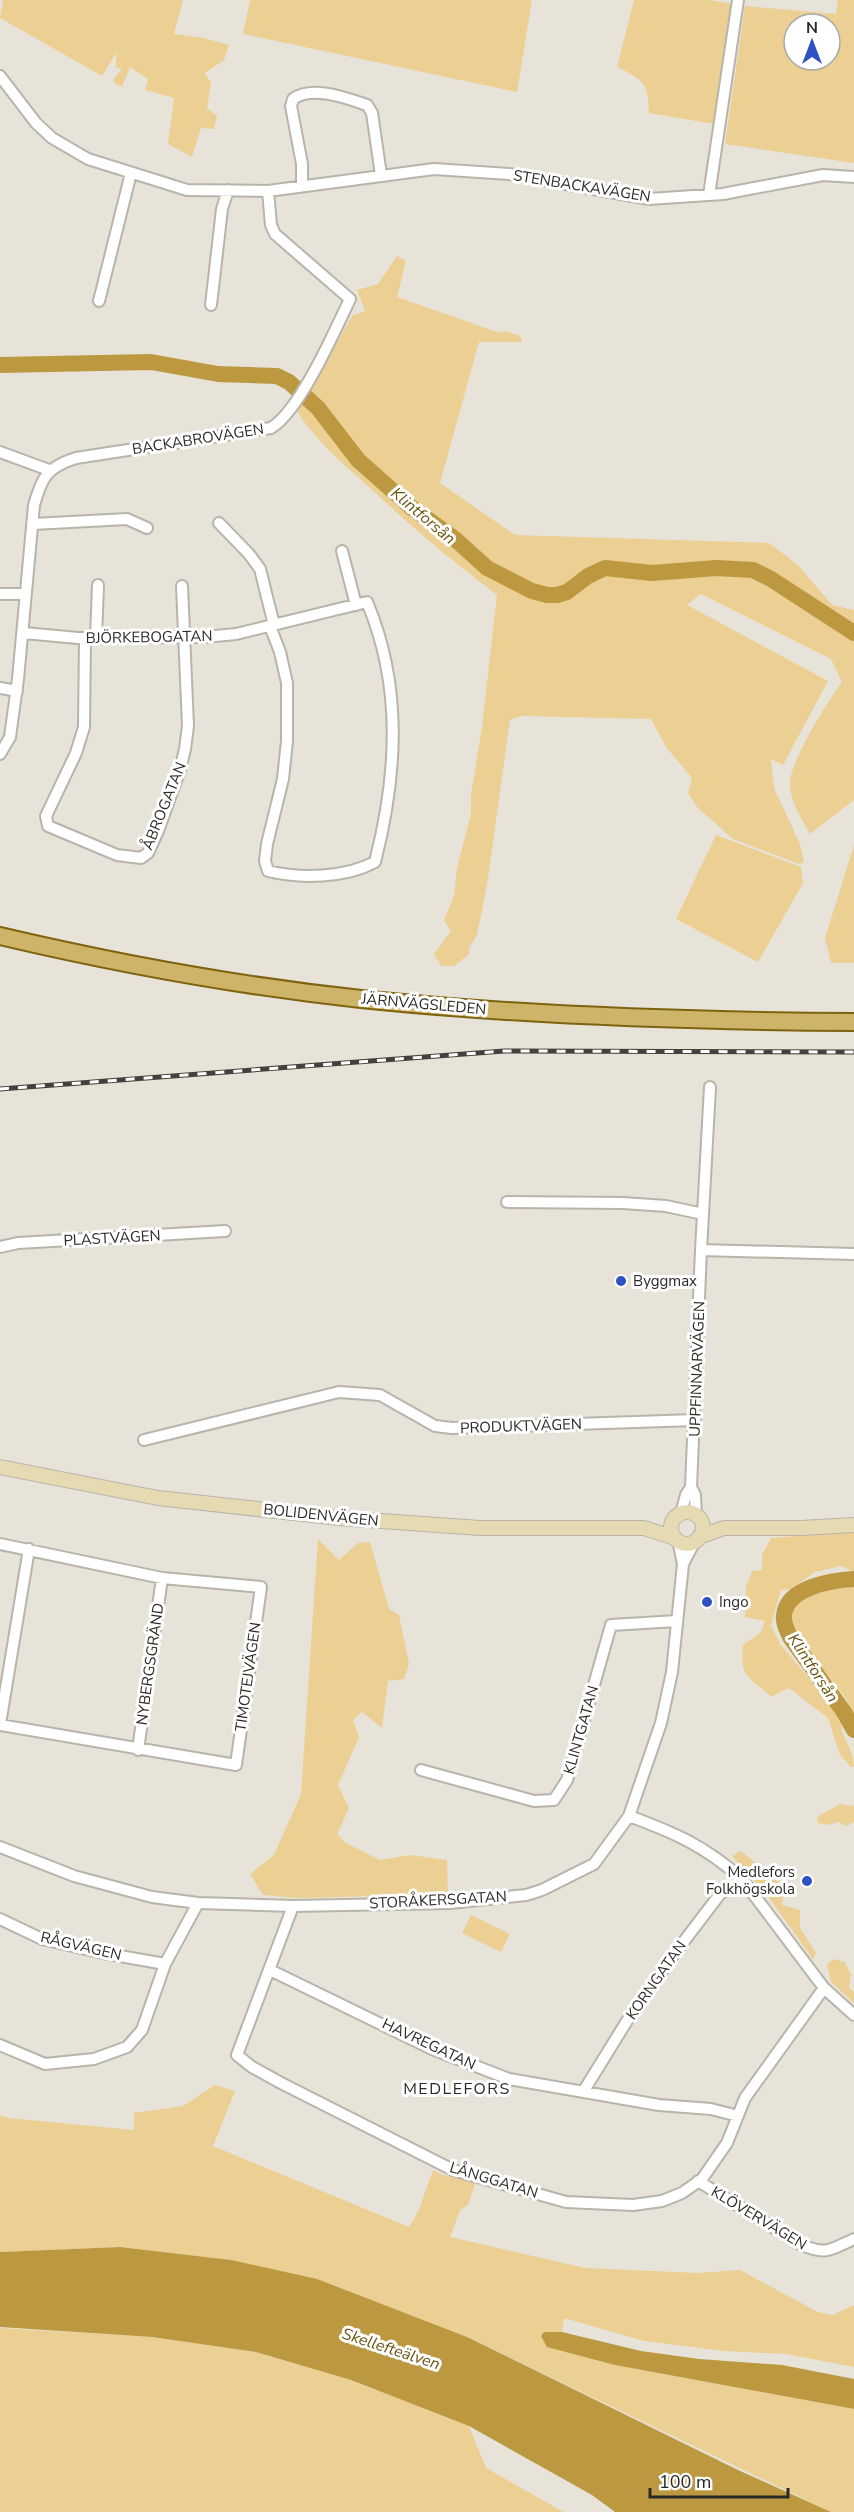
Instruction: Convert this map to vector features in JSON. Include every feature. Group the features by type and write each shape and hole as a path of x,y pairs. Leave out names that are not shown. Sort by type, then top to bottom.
{"main road":[{"name":"JÄRNVÄGSLEDEN","path":"0,936 218,980 363,999 539,1014 708,1021 854,1022"},
{"name":"BOLIDENVÄGEN","path":"0,1467 158,1498 339,1518 480,1528 644,1528 685,1543 724,1528 854,1525"},
{"name":"BOLIDENVÄGEN","path":"644,1528 689,1512 724,1528"},
{"path":"676,1539 671,1530 677,1516"},
{"path":"697,1516 702,1527 697,1539"}],"street":[{"path":"709,195 738,0"},
{"name":"STENBACKAVÄGEN","path":"0,76 36,123 52,138 88,159 187,190 268,191 381,175 434,169 457,169 509,174 650,199 709,195 823,175 854,177"},
{"path":"302,186 302,164 291,106 292,99 301,93 313,92 367,105 372,113 381,175"},
{"path":"99,300 131,172"},
{"path":"211,305 222,209 228,190"},
{"name":"BACKABROVÄGEN","path":"49,470 62,462 76,458 272,428 281,421 318,365 350,299 275,234 271,225 268,191"},
{"path":"0,452 49,470 38,490 17,691 9,737 0,754"},
{"path":"33,524 127,519 147,528"},
{"path":"219,523 260,569 287,683 287,741 283,779 265,861 268,871 288,876 308,876 365,867 375,862 379,844 394,750 393,711 387,669 342,551"},
{"path":"91,638 98,585"},
{"path":"182,586 185,638"},
{"path":"0,594 26,594"},
{"name":"BJÖRKEBOGATAN","path":"24,633 91,638 185,638 236,634 362,604"},
{"name":"ÅBROGATAN","path":"91,638 84,727 76,753 46,816 48,826 117,855 141,858 148,854 158,831 180,770 185,749 188,726 185,638"},
{"path":"0,688 17,691"},
{"name":"UPPFINNARVÄGEN","path":"677,1516 691,1486 710,1087"},
{"path":"507,1202 623,1203 666,1206 703,1214"},
{"name":"PLASTVÄGEN","path":"0,1247 18,1243 225,1231"},
{"path":"701,1250 854,1254"},
{"name":"PRODUKTVÄGEN","path":"144,1440 339,1392 380,1395 435,1426 452,1428 695,1420"},
{"name":"UPPFINNARVÄGEN","path":"691,1486 695,1495 697,1516"},
{"name":"STORÅKERSGATAN","path":"0,1847 74,1876 152,1897 198,1902 293,1906 450,1902 526,1894 542,1890 594,1864 629,1816 661,1723 672,1672 683,1564 676,1539"},
{"name":"STORÅKERSGATAN","path":"683,1564 697,1539"},
{"name":"TIMOTEJVÄGEN","path":"0,1544 29,1549 162,1578 261,1587 236,1765 138,1750 0,1724 29,1549"},
{"name":"NYBERGSGRÄND","path":"138,1750 162,1578"},
{"name":"KLINTGATAN","path":"421,1770 534,1801 554,1800 567,1780 611,1625 677,1621"},
{"path":"629,1816 676,1834 704,1848 742,1879 824,1988 854,2015"},
{"name":"KORNGATAN","path":"583,2092 630,2016 672,1957 720,1894 742,1879"},
{"path":"0,2045 45,2064 94,2058 127,2047 142,2030 165,1964 198,1902"},
{"name":"LÅNGGATAN","path":"293,1906 237,2055 252,2067 281,2083 453,2170 567,2202 633,2205 662,2201 682,2193 698,2181 716,2161 727,2143 745,2098 824,1988"},
{"name":"RÅGVÄGEN","path":"0,1919 42,1939 165,1964"},
{"name":"HAVREGATAN","path":"270,1970 432,2049 509,2079 659,2105 711,2109 738,2116"},
{"name":"KLÖVERVÄGEN","path":"698,2181 800,2244 818,2252 832,2249 854,2239"}],"shaded area":[{"path":"3,0 183,0 174,34 204,38 229,45 224,60 205,73 211,83 207,108 217,116 214,129 201,128 192,157 168,144 174,98 145,90 148,79 130,67 122,87 114,83 114,78 122,69 116,67 116,53 102,76 0,18"},
{"path":"250,0 532,0 517,92 243,34"},
{"path":"634,0 710,0 733,4 714,124 649,113 646,89 643,84 633,75 617,67"},
{"path":"838,0 854,0 854,163 725,144 745,6 813,12 782,12 782,72 842,72 842,12 836,12"},
{"path":"397,256 406,261 397,297 497,332 506,331 520,336 522,342 479,342 440,483 515,535 769,543 798,565 832,605 854,610 854,800 810,834 792,799 791,776 810,733 842,682 831,659 701,594 687,605 828,681 783,765 771,759 774,788 800,844 804,862 799,864 733,839 697,807 688,793 692,778 666,747 651,719 520,716 510,720 487,885 477,935 469,948 469,954 454,966 441,966 434,954 451,931 444,920 454,896 457,868 471,814 471,795 482,727 497,595 399,515 338,459 312,432 296,410 353,315 365,311 357,290 378,284"},
{"path":"716,835 801,867 803,883 758,962 676,919"},
{"path":"854,845 854,963 831,963 825,938"},
{"path":"854,1532 854,1572 841,1566 815,1572 791,1589 781,1590 771,1625 780,1644 842,1718 842,1730 852,1753 854,1767 851,1767 840,1755 828,1718 789,1688 771,1697 746,1674 742,1657 743,1645 761,1632 765,1621 745,1617 746,1587 752,1571 762,1570 762,1555 771,1538"},
{"path":"318,1539 339,1560 358,1543 370,1542 389,1609 399,1615 409,1664 404,1679 388,1681 382,1728 362,1712 353,1720 359,1737 338,1785 349,1808 337,1834 346,1843 380,1860 410,1855 447,1860 448,1894 299,1898 263,1895 250,1874 274,1855 301,1794"},
{"path":"854,1586 854,1716 847,1700 791,1627 789,1611 811,1595"},
{"path":"840,1804 854,1806 854,1822 846,1826 838,1822 829,1825 818,1823 817,1817"},
{"path":"741,1851 784,1887 782,1905 800,1910 800,1928 816,1953 813,1959 767,1895 732,1856"},
{"path":"471,1915 510,1934 501,1952 462,1933"},
{"path":"834,1959 845,1962 851,1975 849,1988 854,1992 854,2003 831,1982 827,1964"},
{"path":"215,2085 235,2091 213,2146 409,2227 418,2212 433,2170 443,2175 476,2181 468,2205 460,2210 450,2237 585,2268 698,2273 740,2270 818,2312 833,2315 854,2305 854,2367 786,2354 724,2351 644,2341 564,2318 562,2332 550,2332 615,2365 854,2409 854,2512 831,2512 467,2337 398,2311 231,2260 120,2247 0,2252 0,2115 8,2118 134,2130 134,2113 183,2106"},
{"path":"0,2328 152,2337 256,2352 351,2380 469,2426 486,2468 564,2512 0,2512"}],"water":[{"name":"Skellefteälven","path":"120,2247 231,2260 317,2279 467,2337 738,2470 831,2512 615,2512 592,2495 469,2426 351,2380 256,2352 152,2337 0,2327 0,2252"},
{"path":"544,2332 562,2332 641,2351 699,2359 782,2365 854,2379 854,2409 615,2365 547,2347 541,2336"}],"waterway":[{"name":"Klintforsån","path":"0,365 151,362 218,374 277,376 289,382 318,408 358,460 412,508 455,539 487,568 532,591 547,595 567,592 588,576 605,568 652,573 716,568 753,570 771,579 854,633"},
{"name":"Klintforsån","path":"854,1579 823,1583 802,1592 787,1605 784,1615 790,1637 844,1712 854,1730"}],"railway":[{"path":"0,1089 504,1051 854,1052"}],"place":[{"name":"Byggmax","path":"621,1281"},
{"name":"Ingo","path":"707,1602"},
{"name":"Medlefors Folkhögskola","path":"807,1881"}],"district":[{"name":"MEDLEFORS","path":"457,2089"}]}
